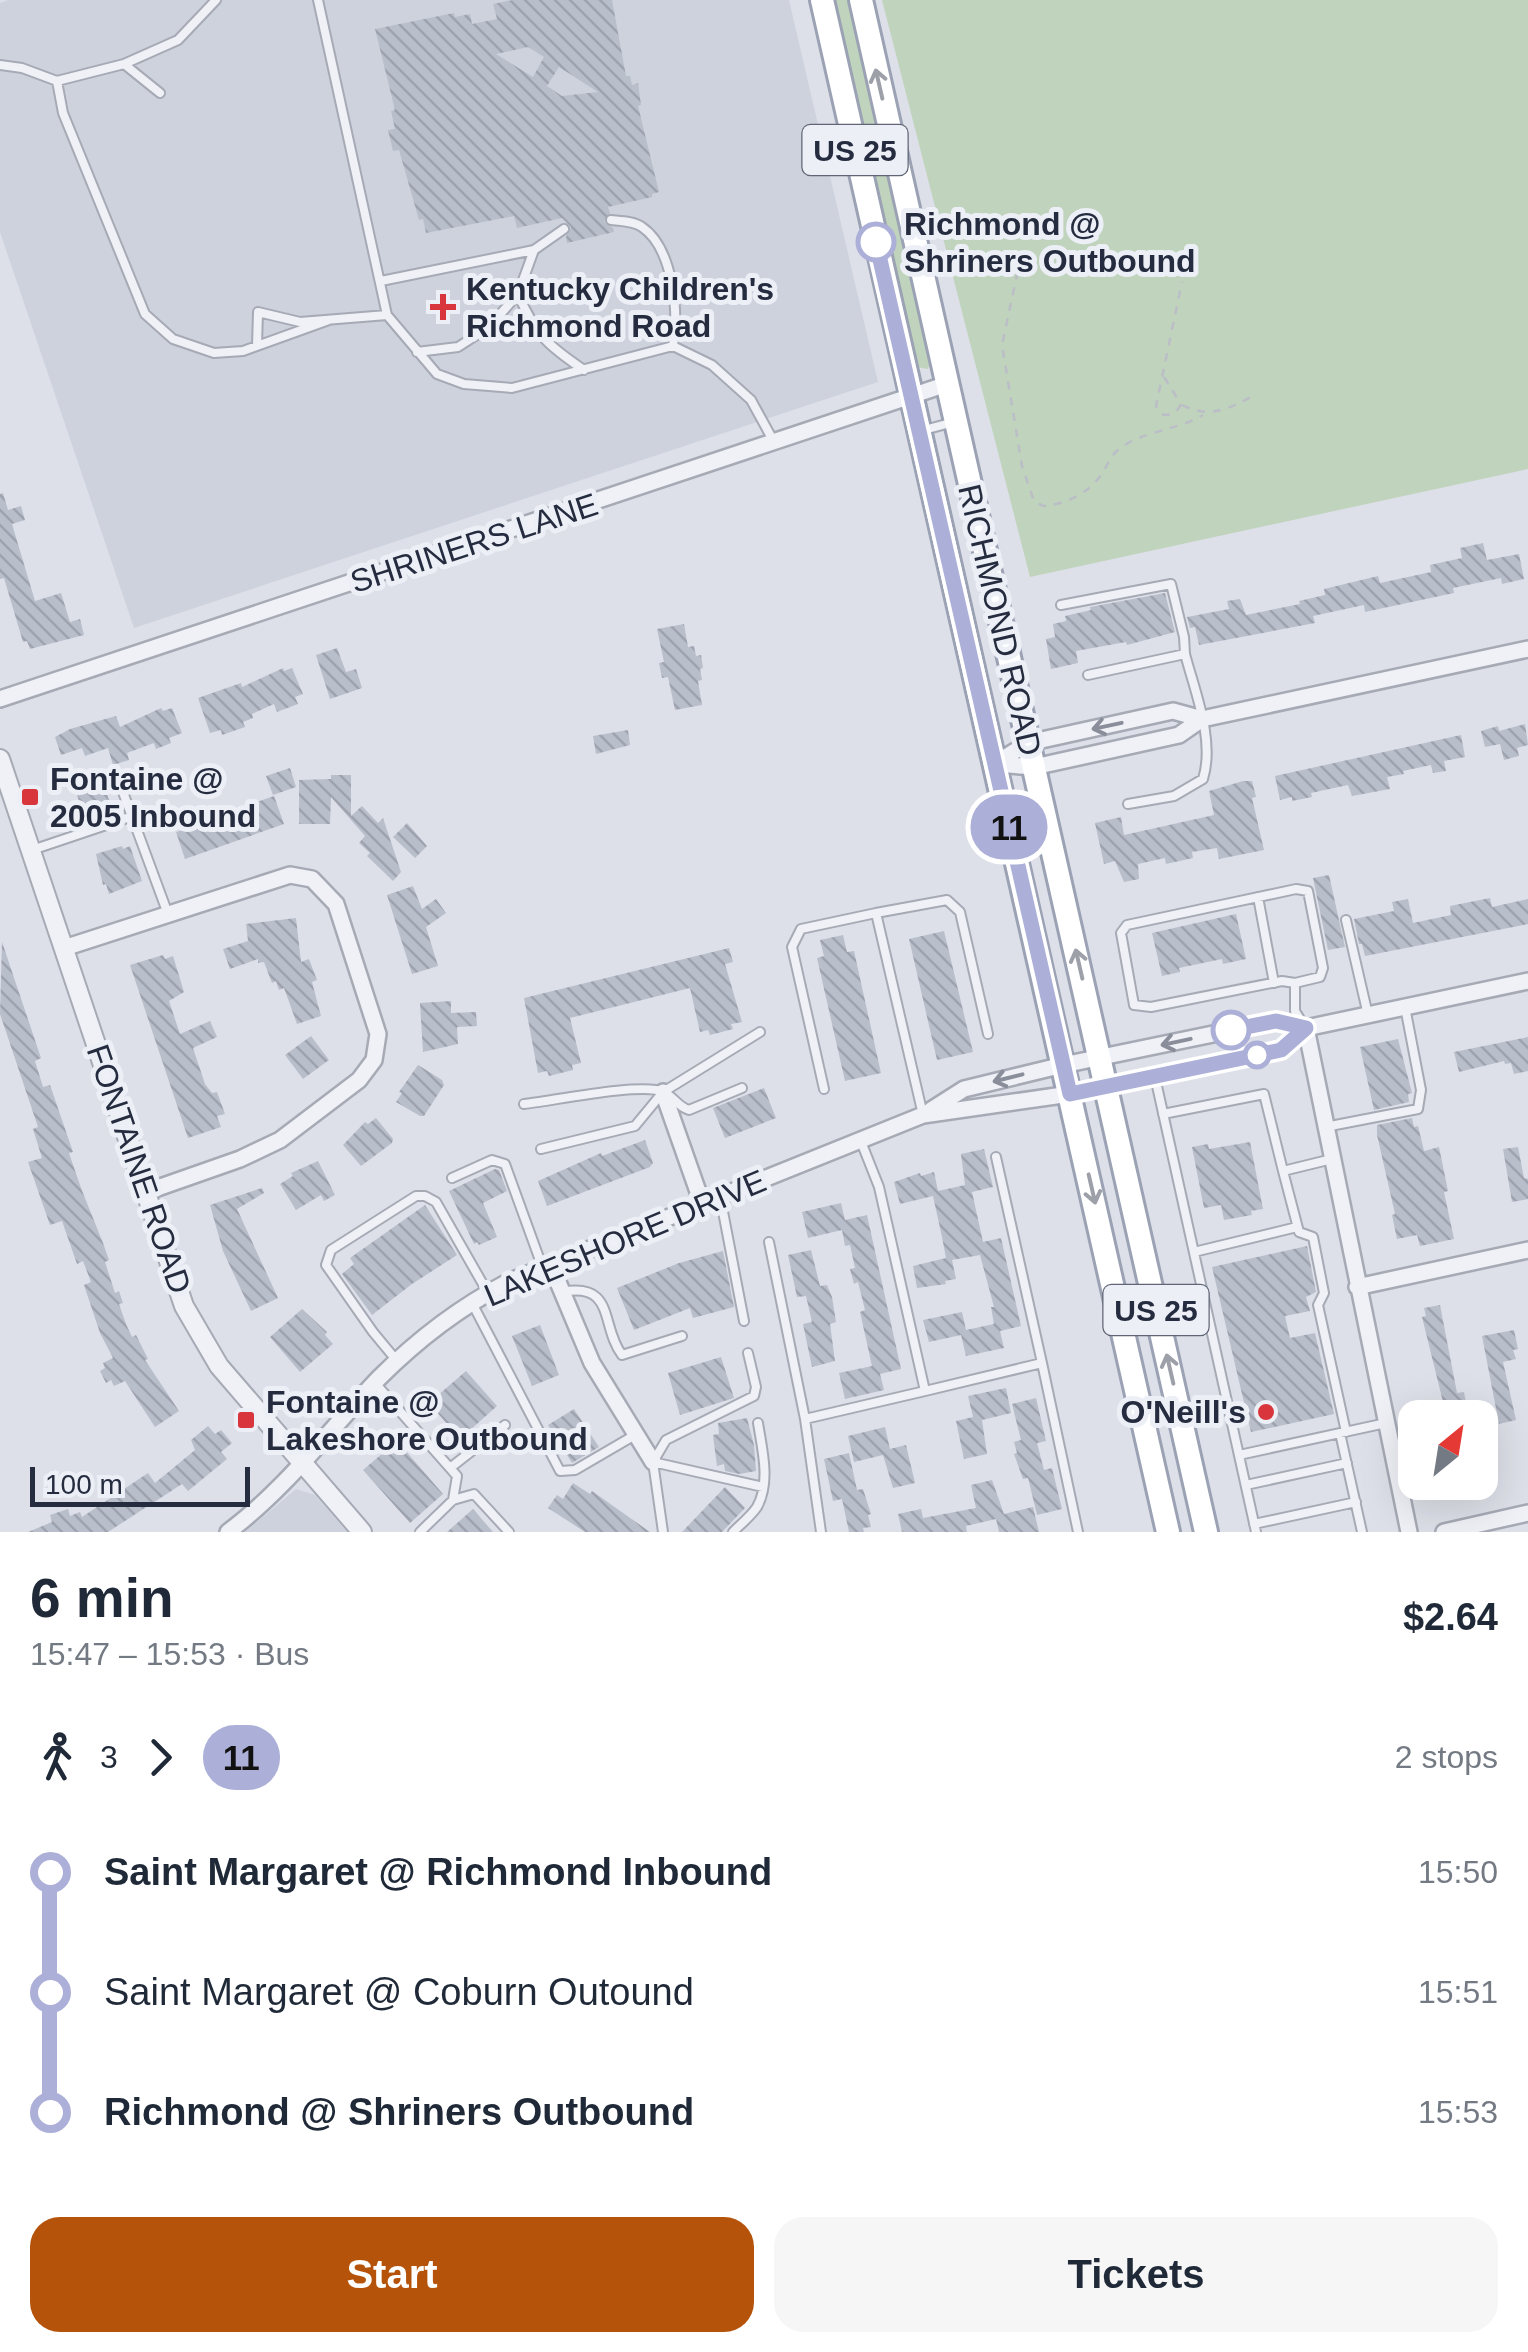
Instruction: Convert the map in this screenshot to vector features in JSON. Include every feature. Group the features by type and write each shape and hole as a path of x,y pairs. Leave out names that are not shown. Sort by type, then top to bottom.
{"main road":[{"name":"RICHMOND ROAD","path":"822,0 1168,1532"},
{"name":"RICHMOND ROAD","path":"860,0 1206,1532"}],"street":[{"name":"SHRINERS LANE","path":"0,699 946,384"},
{"path":"995,764 1028,743 1173,712 1202,719 1528,650"},
{"path":"995,764 1034,768 1180,736 1202,719"},
{"name":"FONTAINE ROAD","path":"0,759 184,1306 200,1337 255,1409 362,1532"},
{"path":"64,948 276,878 290,875 312,879 336,904 375,1020 378,1041 374,1060 360,1080 280,1140 240,1159 146,1192"},
{"path":"1409,1532 1306,1028 1528,981"},
{"name":"LAKESHORE DRIVE","path":"228,1532 303,1462 375,1382 425,1336 488,1293 546,1265 923,1115 964,1090 1276,1021 1306,1028"},
{"name":"LAKESHORE DRIVE","path":"923,1115 1107,1088 1281,1050 1306,1028"},
{"path":"663,1092 702,1203"},
{"path":"1357,1287 1528,1250"},
{"path":"546,1265 562,1292 592,1363 653,1462"},
{"path":"1444,1532 1528,1514"}],"lane":[{"path":"0,65 22,68 57,82 124,64 178,40 216,0"},
{"path":"318,0 387,315 438,374 464,384 512,388 673,346 712,364 751,400 774,442"},
{"path":"124,64 160,93"},
{"path":"57,82 63,113 145,314 173,339 214,353 243,350 329,320"},
{"path":"611,220 640,224 658,243 668,272 677,325 673,346"},
{"path":"381,281 534,250 564,229"},
{"path":"416,352 458,347 490,327 518,294 534,250"},
{"path":"518,294 533,327 555,351 584,370"},
{"path":"257,345 258,312 300,322 387,315"},
{"path":"920,431 955,422"},
{"path":"1061,605 1171,584 1202,719 1208,763 1202,779 1174,796 1128,804"},
{"path":"1088,675 1184,654"},
{"path":"117,776 168,914"},
{"path":"32,850 130,817"},
{"path":"1296,889 1308,891 1323,968 1320,976 1150,1007 1134,1004 1121,933 1127,925 1258,897 1296,889"},
{"path":"1258,897 1274,983"},
{"path":"824,1089 792,947 801,930 948,900 960,912 988,1034"},
{"path":"876,913 923,1115"},
{"path":"1346,920 1368,1015"},
{"path":"1295,983 1295,1011 1306,1028"},
{"path":"1326,1127 1418,1108 1421,1090 1405,1007"},
{"path":"541,1150 635,1126 663,1092 760,1032"},
{"path":"1155,1077 1255,1528 1356,1502"},
{"path":"524,1104 634,1090 663,1092 690,1110 742,1088"},
{"path":"1163,1114 1264,1094 1299,1232 1313,1237 1324,1292 1318,1305 1362,1532"},
{"path":"860,1139 879,1187 925,1391"},
{"path":"996,1157 1078,1532"},
{"path":"1283,1171 1332,1159"},
{"path":"452,1178 492,1160 504,1164 546,1265"},
{"path":"397,1360 372,1332 326,1265 331,1250 416,1196 425,1196 436,1202 488,1293"},
{"path":"720,1196 744,1321"},
{"path":"1194,1252 1298,1227"},
{"path":"769,1242 806,1419 821,1532"},
{"path":"562,1292 587,1291 600,1300 622,1355 682,1336"},
{"path":"472,1303 560,1471 575,1470 636,1435"},
{"path":"663,1532 653,1462 666,1440 754,1396 756,1387 748,1353"},
{"path":"806,1419 1042,1362"},
{"path":"375,1382 458,1476 454,1500"},
{"path":"734,1532 757,1507 763,1487 758,1423"},
{"path":"1239,1455 1386,1424"},
{"path":"450,1468 505,1425"},
{"path":"653,1462 763,1487"},
{"path":"1246,1485 1347,1463"},
{"path":"420,1532 454,1500 474,1494 509,1532"}],"path":[{"path":"1021,256 1002,345 1022,466 1034,501 1043,506 1075,498 1102,475 1118,449 1130,442 1188,424 1254,396"},
{"path":"1181,404 1170,416 1161,414 1156,406 1182,282"},
{"path":"1164,377 1181,404 1204,414"}],"shaded area":[{"name":"Kentucky Children's Richmond Road","path":"789,0 878,382 134,628 0,232 0,3"},
{"path":"296,1489 315,1495 347,1532 245,1532"}],"green space":[{"path":"831,0 849,0 931,359 928,369 916,367"},
{"path":"882,0 1528,0 1528,469 1030,577"}],"building":[{"path":"513,0 612,0 626,76 630,76 632,85 638,83 638,106 659,192 608,207 610,213 604,222 614,232 567,243 571,227 562,218 517,228 514,216 426,233 423,219 419,220 399,150 393,151 388,130 395,129 391,111 395,110 375,29 454,13 455,17 470,14 472,24 497,19 493,4","holes":["528,47 544,57 533,77 496,54","559,67 598,92 562,96 547,86"]},
{"path":"3,493 8,510 21,506 25,520 12,524 35,601 61,593 70,622 80,619 84,635 30,649 27,641 23,642 4,578 0,579"},
{"path":"1483,543 1487,560 1519,554 1524,579 1502,584 1501,578 1453,588 1454,593 1365,612 1364,605 1313,616 1315,623 1199,645 1195,627 1190,628 1187,617 1229,609 1227,601 1240,599 1246,615 1300,604 1299,601 1325,595 1324,589 1378,576 1380,583 1431,572 1430,565 1462,558 1460,548"},
{"path":"1165,593 1175,632 1127,645 1126,642 1076,651 1078,663 1051,669 1046,639 1055,637 1053,624 1066,621 1065,616 1091,610 1090,607"},
{"path":"684,624 688,647 694,646 696,656 701,655 702,680 698,681 702,705 675,710 668,677 662,678 659,663 664,662 657,629"},
{"path":"337,648 346,672 356,669 362,688 330,699 316,655"},
{"path":"283,668 292,668 303,694 295,697 298,704 277,712 274,704 252,714 253,718 243,722 245,727 222,735 221,730 210,733 198,698 241,683 242,687"},
{"path":"161,708 172,708 182,733 169,738 171,743 156,749 154,743 127,753 129,760 113,765 108,748 85,756 82,748 61,755 55,737 70,729 116,716 120,727"},
{"path":"1525,724 1528,745 1517,748 1519,756 1504,760 1500,744 1485,747 1481,731"},
{"path":"628,730 630,745 596,754 593,736"},
{"path":"1461,735 1465,757 1444,761 1446,771 1433,773 1431,765 1387,777 1390,789 1352,796 1348,785 1311,793 1312,797 1280,800 1275,776"},
{"path":"290,768 296,787 273,795 266,776"},
{"path":"331,775 351,775 351,816 362,806 378,823 383,818 401,872 393,881 367,856 370,853 359,843 365,836 331,797 330,824 299,824 299,780 331,779"},
{"path":"102,779 114,815 86,824 75,788"},
{"path":"1252,781 1264,850 1219,859 1217,848 1192,852 1193,858 1166,864 1165,858 1138,864 1139,879 1124,882 1115,861 1104,864 1095,823 1121,817 1124,835 1214,815 1209,791"},
{"path":"274,796 284,824 185,859 176,832 214,820 217,829 257,812 254,803"},
{"path":"407,823 427,846 415,858 393,837"},
{"path":"130,846 142,881 109,894 96,854"},
{"path":"1329,875 1345,947 1328,950 1313,878"},
{"path":"413,886 422,909 436,899 446,913 426,927 438,966 412,974 387,895"},
{"path":"1490,898 1492,907 1528,899 1528,924 1365,956 1359,944 1354,919 1394,911 1392,902 1408,899 1413,923 1451,915 1450,906"},
{"path":"1236,914 1246,959 1223,964 1222,959 1179,968 1180,972 1162,976 1152,933"},
{"path":"296,918 301,962 309,959 317,980 312,982 321,1016 297,1024 284,988 279,990 276,981 272,983 264,962 258,963 258,959 230,969 223,949 248,941 246,924"},
{"path":"944,931 973,1052 937,1060 909,939"},
{"path":"843,935 847,952 854,951 881,1073 845,1081 817,958 824,956 820,940"},
{"path":"2,942 41,1058 35,1061 43,1087 50,1085 73,1152 69,1153 109,1260 105,1262 115,1293 119,1291 123,1303 119,1304 126,1324 179,1411 155,1427 125,1381 114,1386 111,1380 106,1383 100,1371 105,1368 103,1363 113,1358 84,1285 91,1282 83,1261 77,1264 62,1221 50,1225 28,1162 42,1158 33,1129 38,1127 0,1014"},
{"path":"729,948 733,962 725,964 742,1022 731,1024 733,1029 710,1035 708,1030 700,1032 690,988 570,1018 581,1063 572,1065 573,1070 549,1076 547,1071 538,1073 524,998"},
{"path":"163,955 165,959 173,956 184,992 169,1001 180,1034 210,1021 217,1037 193,1048 205,1084 212,1093 217,1092 225,1114 217,1116 221,1127 188,1138 130,965"},
{"path":"451,1001 451,1013 476,1012 477,1026 457,1027 458,1044 423,1052 420,1003"},
{"path":"311,1036 329,1060 303,1079 285,1055"},
{"path":"1528,1037 1528,1071 1514,1074 1511,1063 1504,1061 1459,1072 1454,1052"},
{"path":"1398,1039 1412,1093 1408,1094 1409,1102 1374,1110 1360,1047"},
{"path":"418,1065 444,1085 424,1116 396,1102"},
{"path":"764,1088 776,1118 725,1138 713,1108"},
{"path":"376,1118 392,1143 361,1166 343,1145 365,1122"},
{"path":"1412,1118 1424,1151 1439,1147 1454,1239 1420,1246 1417,1235 1397,1239 1377,1135 1377,1125"},
{"path":"645,1140 653,1163 650,1167 547,1206 538,1181 601,1153 602,1156"},
{"path":"1250,1142 1263,1209 1224,1220 1221,1205 1204,1208 1192,1147 1208,1144 1209,1149"},
{"path":"1518,1147 1524,1178 1528,1179 1528,1199 1512,1202 1503,1149"},
{"path":"984,1149 993,1187 972,1192 983,1242 1001,1238 1021,1326 1000,1331 1004,1348 966,1356 961,1335 929,1342 923,1320 962,1312 966,1330 994,1324 994,1307 980,1255 952,1260 956,1279 917,1288 913,1266 946,1258 942,1237 933,1196 900,1204 894,1182 934,1172 938,1191 965,1185 961,1154"},
{"path":"318,1161 335,1195 324,1201 321,1195 296,1210 280,1184 293,1176 291,1173"},
{"path":"499,1170 507,1191 483,1203 497,1237 474,1244 449,1191"},
{"path":"262,1188 264,1193 237,1209 278,1298 251,1311 223,1251 210,1205"},
{"path":"841,1203 845,1220 867,1215 901,1369 880,1374 884,1390 845,1399 839,1373 872,1366 860,1312 865,1310 858,1282 854,1284 850,1269 855,1268 850,1245 845,1246 842,1230 808,1238 802,1212"},
{"path":"425,1205 457,1255 372,1315 342,1274 354,1264 350,1258"},
{"path":"1307,1246 1316,1292 1306,1297 1310,1311 1285,1316 1290,1338 1315,1333 1334,1414 1251,1432 1212,1267"},
{"path":"811,1250 820,1286 827,1285 832,1297 836,1322 830,1324 835,1361 812,1367 803,1324 812,1322 806,1296 797,1297 788,1255"},
{"path":"723,1251 734,1307 693,1318 690,1308 634,1330 617,1288 679,1263"},
{"path":"1440,1305 1457,1393 1464,1392 1466,1400 1443,1400 1422,1317 1426,1316 1424,1308"},
{"path":"302,1309 327,1332 325,1335 333,1344 300,1372 270,1337"},
{"path":"540,1325 559,1375 532,1386 512,1336"},
{"path":"1514,1330 1516,1359 1503,1362 1516,1420 1499,1424 1498,1400 1494,1400 1482,1336"},
{"path":"721,1357 734,1398 680,1415 668,1373"},
{"path":"466,1371 497,1406 460,1439 429,1403"},
{"path":"1006,1388 1011,1413 982,1420 987,1454 964,1459 956,1421 973,1417 968,1396"},
{"path":"1036,1398 1046,1441 1037,1443 1044,1470 1052,1468 1062,1509 1037,1515 1028,1478 1023,1479 1014,1454 1014,1442 1021,1440 1012,1404"},
{"path":"574,1409 599,1447 572,1463 548,1425"},
{"path":"747,1418 756,1471 725,1471 724,1464 717,1466 713,1435 719,1434 718,1423"},
{"path":"208,1426 215,1434 221,1430 232,1443 221,1452 227,1459 188,1491 182,1484 108,1532 28,1532 52,1522 50,1515 68,1509 70,1516 80,1512 82,1517 148,1473 155,1483 195,1450 191,1440"},
{"path":"885,1427 890,1449 906,1445 915,1483 893,1488 883,1455 854,1462 848,1436"},
{"path":"397,1441 443,1494 410,1523 363,1470"},
{"path":"849,1453 857,1490 863,1489 871,1514 871,1527 863,1528 864,1532 849,1532 842,1499 833,1501 824,1459"},
{"path":"992,1480 1004,1514 1033,1507 1039,1532 999,1532 996,1519 966,1526 967,1532 902,1532 898,1514 921,1509 923,1518 976,1508 971,1485"},
{"path":"573,1483 590,1494 592,1491 650,1532 585,1532 548,1508 557,1495 563,1499"},
{"path":"725,1487 745,1508 722,1532 682,1532"},
{"path":"473,1509 493,1532 447,1532"}],"bus line":[{"name":"11","path":"876,242 1070,1094 1281,1050 1306,1028 1276,1021 1231,1030"}],"place":[{"name":"Richmond @ Shriners Outbound","path":"876,242"},
{"name":"Kentucky Children's Richmond Road","path":"443,307"},
{"name":"Fontaine @ 2005 Inbound","path":"30,797"},
{"name":"O'Neill's","path":"1266,1412"},
{"name":"Fontaine @ Lakeshore Outbound","path":"246,1420"}]}
